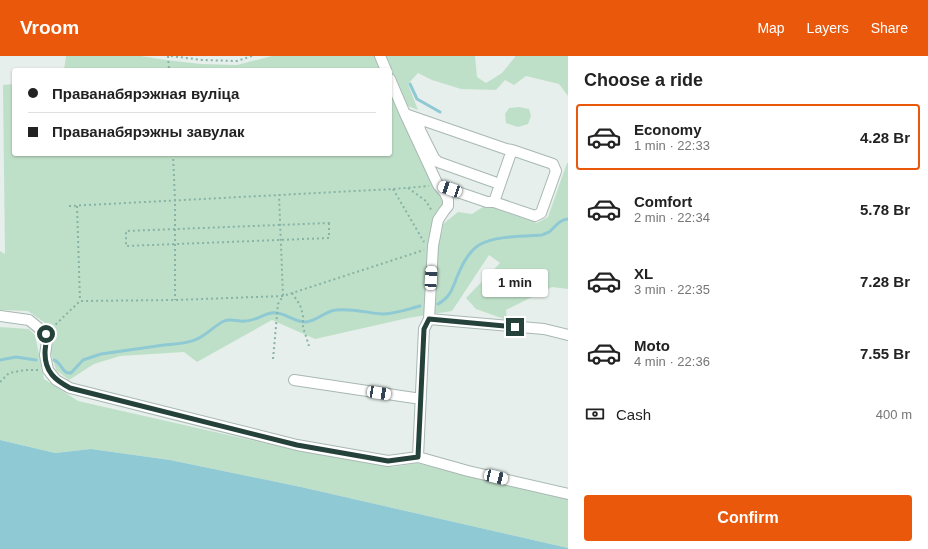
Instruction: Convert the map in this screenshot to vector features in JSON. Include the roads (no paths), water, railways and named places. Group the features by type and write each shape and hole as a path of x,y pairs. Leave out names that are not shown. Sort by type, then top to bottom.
{"street":[{"path":"380,56 385,68"},
{"path":"392,84 438,185 445,193 448,200 448,206 438,220 431,247 429,319 424,329 418,457"},
{"path":"405,114 506,150 512,150 553,164 556,171 541,213 535,216 494,202 487,202 438,185"},
{"path":"421,120 419,124 420,130 434,158 438,162 494,182"},
{"path":"494,202 512,150"},
{"path":"0,316 29,320 46,337 45,354 48,370 56,380 70,388 297,445 388,461 418,457 468,471 568,494"},
{"path":"429,319 544,329 568,335"},
{"path":"294,380 421,399"}],"water":[{"path":"0,440 55,453 91,449 170,460 301,487 568,549 0,549"}],"waterway":[{"path":"410,84 417,99 440,112"},
{"path":"438,304 450,293 466,260 472,251 479,245 501,238 542,235 549,232 557,224 568,219"},
{"path":"54,360 57,361 66,372 71,373 83,360 101,354 193,341 227,320 248,321 271,313 276,313 301,322 306,322 336,310 387,314 420,306"},
{"path":"0,360 16,357 36,360"}]}
